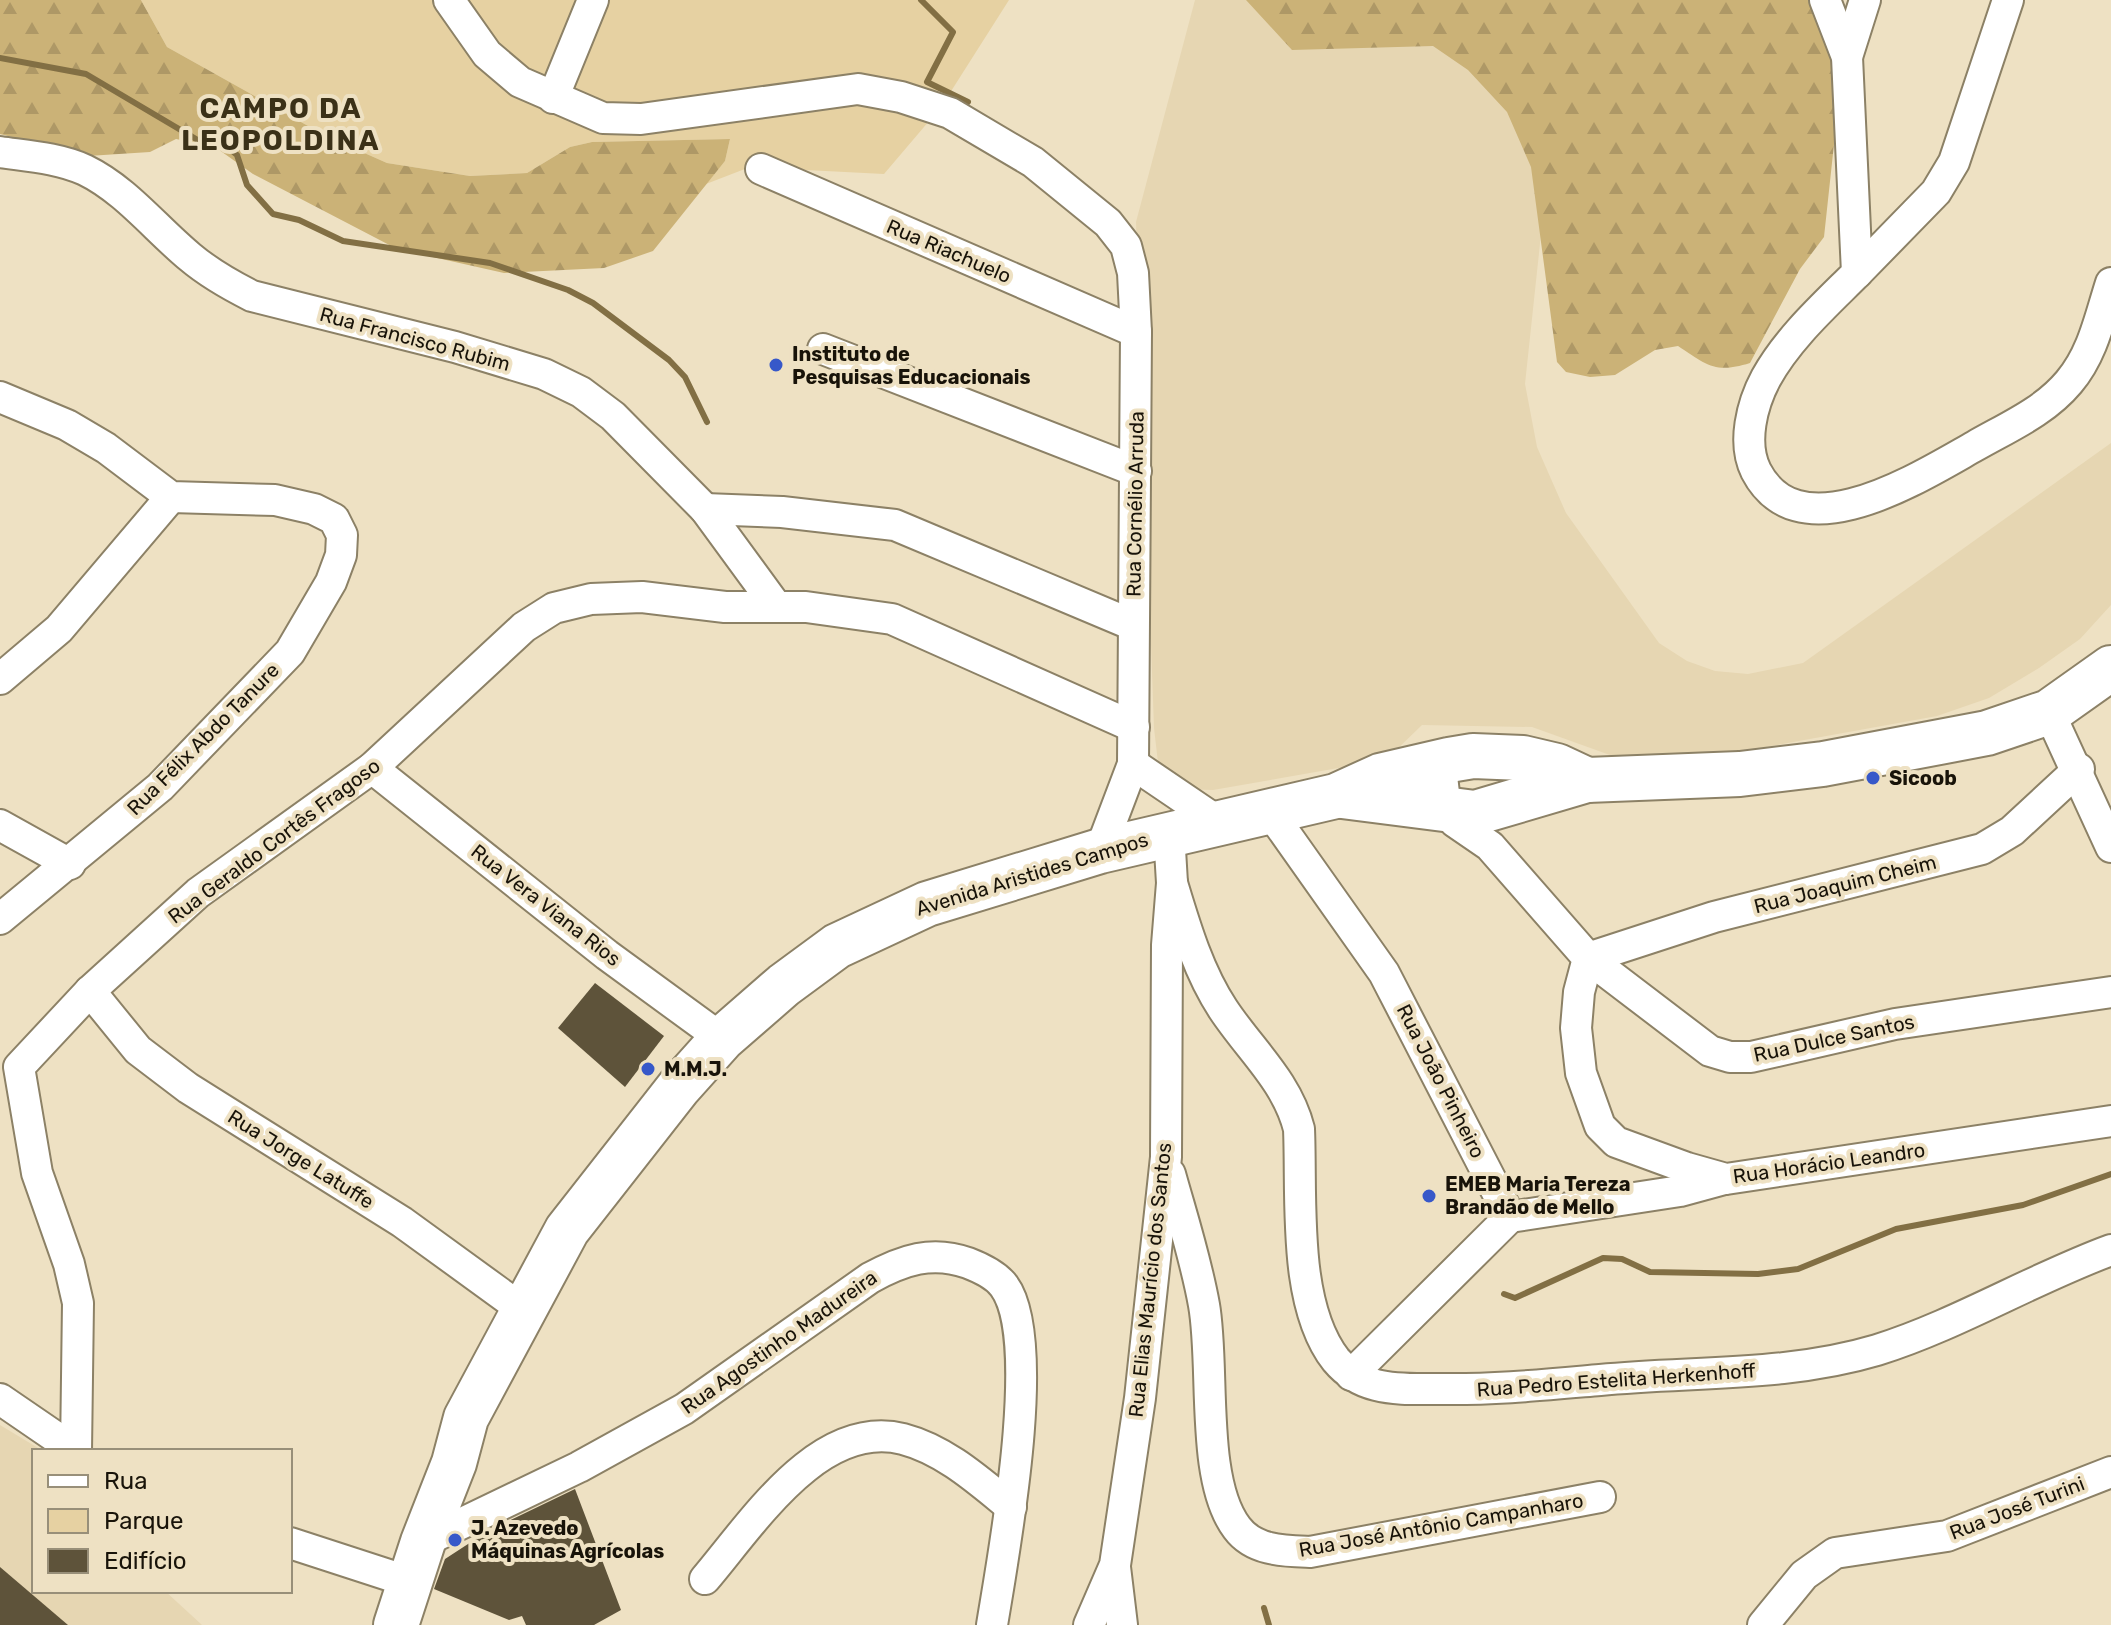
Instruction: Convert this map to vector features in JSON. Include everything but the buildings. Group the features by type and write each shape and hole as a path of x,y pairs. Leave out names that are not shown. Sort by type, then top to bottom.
{"highway":[{"name":"Avenida Aristides Campos","path":"396,1625 416,1562 454,1463 466,1418 526,1312 567,1230 679,1087 722,1039 827,954 883,923 927,904 1100,851 1268,809 1336,796 1380,776 1449,760 1491,756 1543,763 1587,780 1740,774 1823,764 1973,737 2049,712 2111,668"},
{"name":"Avenida Aristides Campos","path":"1336,796 1475,813 1496,826 1587,780"}],"street":[{"path":"449,0 487,54 520,82 553,98 593,0"},
{"path":"1825,0 1847,57 1857,273"},
{"path":"1847,57 1865,0"},
{"path":"2008,0 1954,162 1936,192 1801,331 1766,378 1751,413 1750,443 1754,466 1766,489 1788,505 1814,510 1848,506 1924,474 2044,407 2070,381 2089,352 2111,283"},
{"name":"Rua Cornélio Arruda","path":"553,98 603,118 641,119 858,89 901,97 950,113 1033,162 1108,223 1126,246 1133,273 1136,332 1133,764 1100,851"},
{"name":"Rua Francisco Rubim","path":"0,152 42,158 85,170 117,190 190,257 223,281 252,296 455,347 544,374 568,386 613,416 705,509 776,606"},
{"name":"Rua Riachuelo","path":"761,169 1136,332"},
{"path":"823,349 1136,471"},
{"path":"0,679 59,629 171,497 106,448 67,425 4,406"},
{"name":"Rua Félix Abdo Tanure","path":"0,919 160,787 290,652 331,582 341,555 342,535 334,519 314,509 275,500 171,497"},
{"path":"705,509 782,512 895,525 1133,625"},
{"name":"Rua Geraldo Cortês Fragoso","path":"76,1449 78,1303 69,1264 37,1173 10,1062 198,893 372,768 524,627 554,608 591,599 642,597 725,607 776,606"},
{"path":"776,606 854,611 892,619 1134,727"},
{"path":"2049,712 2079,769 2111,847"},
{"path":"1491,756 1503,781 1496,826 1588,958"},
{"path":"1446,811 1442,776 1449,760"},
{"path":"1133,764 1217,821"},
{"name":"Rua Vera Viana Rios","path":"372,768 607,955 722,1039"},
{"name":"Rua Joaquim Cheim","path":"1588,958 1714,917 1982,849 2012,831 2079,769"},
{"name":"Rua João Pinheiro","path":"1268,809 1384,973 1510,1217"},
{"path":"0,825 70,864"},
{"name":"Rua Elias Maurício dos Santos","path":"1089,1625 1115,1565 1140,1398 1166,1157 1167,945 1172,883 1169,833"},
{"path":"1172,883 1187,932 1217,997 1282,1086 1293,1108 1299,1129 1305,1271 1310,1301 1327,1344 1351,1375 1510,1217 1680,1191 1726,1179"},
{"name":"Rua Dulce Santos","path":"1588,958 1710,1051 1730,1057 1751,1057 1895,1024 2111,992"},
{"name":"Rua Horácio Leandro","path":"1588,958 1579,992 1576,1028 1581,1073 1600,1126 1616,1142 1638,1152 1726,1179 2111,1121"},
{"name":"Rua Jorge Latuffe","path":"90,991 138,1050 188,1088 392,1215 526,1312"},
{"name":"Rua José Antônio Campanharo","path":"1166,1157 1204,1307 1215,1468 1237,1529 1256,1544 1280,1551 1310,1552 1600,1497"},
{"name":"Rua Pedro Estelita Herkenhoff","path":"1351,1375 1376,1385 1404,1389 1513,1390 1600,1380 1771,1370 1829,1361 1877,1350 1918,1334 2111,1250"},
{"name":"Rua Agostinho Madureira","path":"416,1562 684,1409 870,1278 895,1264 947,1255 982,1268 1003,1285 1014,1306 1020,1419 1011,1507 992,1625"},
{"path":"0,1399 73,1449"},
{"path":"705,1579 793,1478 828,1451 868,1437 902,1439 929,1450 953,1462 1011,1507"},
{"name":"Rua José Turini","path":"1763,1625 1804,1575 1835,1553 1947,1536 2111,1472"},
{"path":"292,1543 416,1562"},
{"path":"1115,1565 1122,1625"}],"shaded area":[{"path":"1195,0 1248,0 1506,59 1532,104 1542,225 1525,384 1537,447 1566,513 1659,643 1687,661 1715,671 1748,674 1803,663 2111,443 2111,605 2080,639 2039,668 1989,698 1937,716 1661,766 1621,759 1532,727 1422,725 1388,758 1213,790 1178,789 1159,771 1154,728 1136,222"},
{"path":"0,1425 40,1449 32,1449 32,1593 167,1593 202,1625 0,1625"}],"green space":[{"path":"0,0 141,0 167,47 326,136 387,163 470,176 527,173 570,147 592,142 730,139 725,161 653,251 604,268 504,273 397,249 253,174 215,147 176,139 150,152 88,156 0,134"},
{"path":"141,0 1009,0 941,107 884,174 750,167 706,184 725,161 730,139 592,142 570,147 527,173 470,176 387,163 326,136 167,47"},
{"path":"1246,0 1817,0 1833,46 1835,135 1824,237 1800,269 1750,363 1728,368 1712,366 1678,346 1655,350 1615,375 1590,377 1566,372 1557,362 1531,167 1507,112 1468,70 1433,46 1292,50"}],"waterway":[{"path":"921,0 953,32 927,82 968,102"},
{"path":"0,58 86,74 201,142 230,149 237,155 247,185 273,214 299,220 343,241 490,263 568,290 593,303 669,360 685,377 707,422"},
{"path":"1504,1294 1515,1298 1603,1258 1622,1259 1650,1272 1758,1274 1798,1269 1896,1229 2023,1205 2111,1174"},
{"path":"1264,1608 1269,1625"}],"place":[{"name":"Instituto de Pesquisas Educacionais","path":"776,365"},
{"name":"Sicoob","path":"1873,778"},
{"name":"M.M.J.","path":"648,1069"},
{"name":"EMEB Maria Tereza Brandão de Mello","path":"1429,1196"},
{"name":"J. Azevedo Máquinas Agrícolas","path":"455,1540"}],"district":[{"name":"CAMPO DA LEOPOLDINA","path":"281,124"}]}
